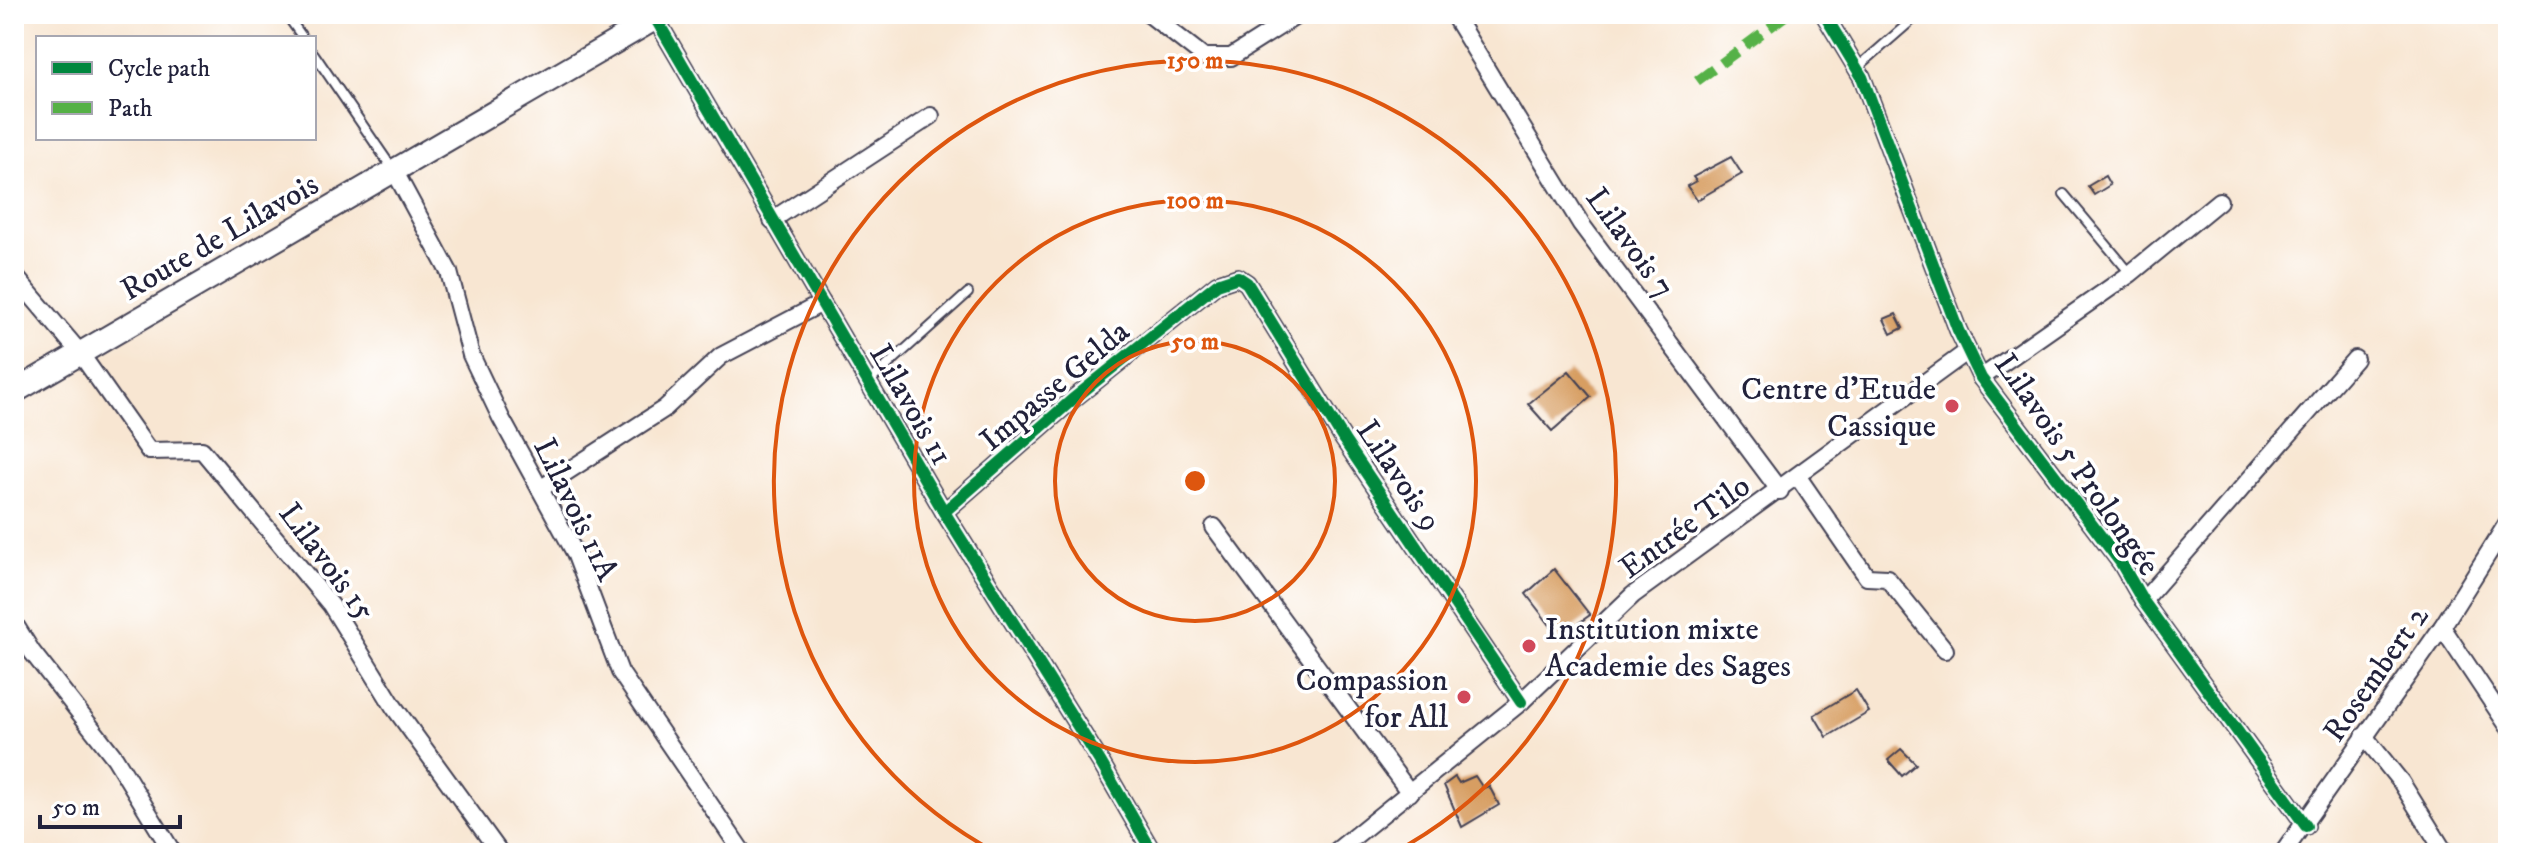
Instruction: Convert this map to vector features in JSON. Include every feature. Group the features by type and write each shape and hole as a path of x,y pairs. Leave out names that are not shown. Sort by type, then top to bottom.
{"main road":[{"name":"Route de Lilavois","path":"14,392 395,172 657,15"}],"street":[{"path":"1149,14 1204,57 1231,57 1299,14"},
{"name":"Lilavois 7","path":"1453,14 1581,224 1780,491"},
{"name":"Lilavois 5 Prolongée","path":"1824,14 1857,68 1981,378 2121,563 2143,601 2306,826"},
{"name":"Lilavois 11","path":"657,15 772,220 870,381 944,512 1101,763 1153,853"},
{"path":"772,220 931,116"},
{"name":"Lilavois 11A","path":"395,172 449,272 471,355 575,553 620,672 743,853"},
{"path":"1981,378 2130,274 2219,201"},
{"path":"14,275 80,353"},
{"name":"Impasse Gelda","path":"944,512 1072,400 1217,284 1238,277"},
{"name":"Lilavois 9","path":"1238,277 1247,283 1344,440 1521,702"},
{"path":"540,489 664,409 721,356 822,303"},
{"name":"Entrée Tilo","path":"1334,853 1521,702 1633,595 1780,491 1968,351"},
{"name":"Lilavois 15","path":"80,353 149,451 202,450 230,480 331,605 394,707 500,853"},
{"path":"2143,601 2355,359"},
{"path":"1798,477 1867,577 1887,578 1945,650"},
{"name":"Rosembert 2","path":"2283,853 2306,826 2364,736 2442,627 2508,522"},
{"path":"1214,527 1410,793"},
{"path":"14,623 32,652 115,758 173,853"},
{"path":"2442,627 2508,726"},
{"path":"2364,736 2401,782 2445,853"}],"lane":[{"path":"286,14 302,36"},
{"path":"1857,68 1919,14"},
{"path":"316,57 395,172"},
{"path":"2064,194 2130,274"},
{"path":"870,381 968,293"}],"building":[{"path":"1731,157 1742,174 1697,200 1687,186 1696,181 1693,177"},
{"path":"2105,176 2110,185 2094,195 2088,186"},
{"path":"1896,314 1903,328 1891,334 1884,319"},
{"path":"1569,371 1591,397 1552,431 1528,404"},
{"path":"1554,569 1590,615 1559,637 1526,594"},
{"path":"1856,690 1869,712 1827,737 1814,715"},
{"path":"1901,749 1916,764 1902,776 1888,760"},
{"path":"1475,776 1483,788 1489,786 1499,805 1462,827 1444,785 1455,777 1459,783"}],"marked path":[{"path":"1697,81 1788,14"}],"cycle path":[{"path":"653,14 944,512 1101,763 1153,853"},
{"path":"1824,14 1862,77 1958,330 1981,378 2121,563 2143,601 2306,826"},
{"path":"944,512 1072,400 1217,284 1238,277 1247,283 1344,440 1521,702"}],"place":[{"name":"Centre d'Etude Cassique","path":"1952,406"},
{"name":"Institution mixte Academie des Sages","path":"1529,646"},
{"name":"Compassion for All","path":"1464,697"}]}
